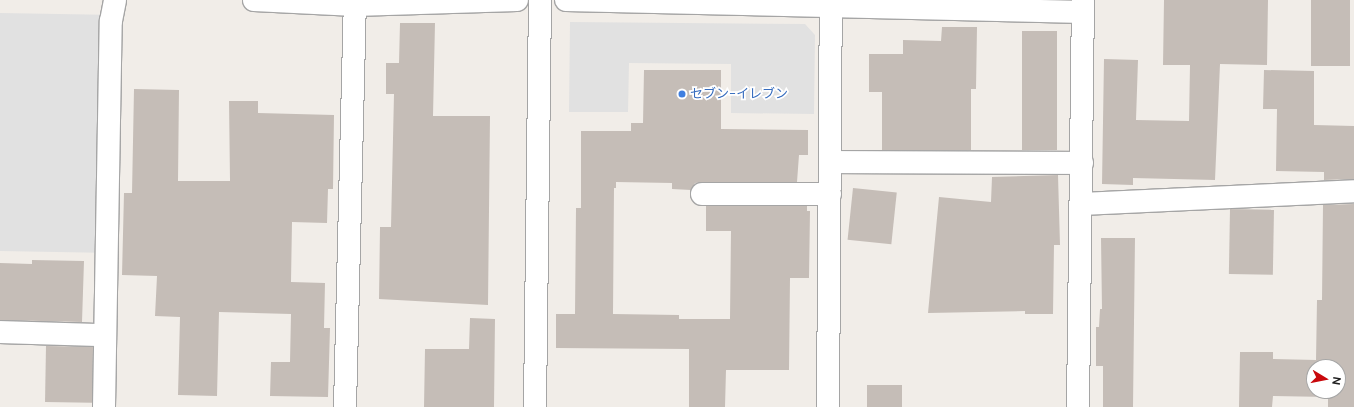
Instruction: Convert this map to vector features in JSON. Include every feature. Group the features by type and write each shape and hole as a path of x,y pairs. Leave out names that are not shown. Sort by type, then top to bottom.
{"street":[{"path":"104,407 103,335 111,21 115,0"},
{"path":"254,0 355,5 517,0"},
{"path":"535,407 540,0"},
{"path":"566,0 1083,6 1082,204 1078,407"},
{"path":"828,407 831,4"},
{"path":"345,407 355,5"},
{"path":"830,162 1082,164"},
{"path":"1082,204 1354,191"},
{"path":"702,194 830,194"},
{"path":"0,332 103,335"}],"shaded area":[{"path":"0,13 103,15 99,253 0,251"},
{"path":"570,22 805,24 815,35 814,114 731,113 731,64 629,63 628,112 569,112"}],"building":[{"path":"1164,0 1268,0 1267,65 1220,64 1215,180 1133,178 1133,185 1102,184 1104,59 1138,60 1136,120 1189,121 1190,65 1163,65"},
{"path":"1311,0 1350,0 1350,66 1311,66"},
{"path":"400,23 435,23 433,116 490,116 488,305 379,299 380,227 391,227 394,94 386,94 386,63 399,63"},
{"path":"942,27 977,27 976,89 971,89 971,150 882,150 882,92 869,92 869,54 903,54 903,40 941,41"},
{"path":"1022,31 1057,31 1057,150 1022,150"},
{"path":"644,70 721,70 721,129 808,130 808,155 799,155 797,182 702,182 695,183 691,190 672,189 672,183 616,182 616,188 614,188 613,314 679,315 679,319 730,319 731,231 706,231 706,206 807,206 807,211 810,211 809,278 790,278 789,370 726,370 725,407 689,407 689,349 556,348 556,314 575,314 576,208 581,208 581,131 631,131 631,123 643,123"},
{"path":"1264,70 1314,71 1314,125 1354,126 1354,179 1324,180 1324,172 1276,171 1277,109 1263,109"},
{"path":"134,89 179,90 178,181 230,181 229,101 258,101 258,113 334,115 333,189 328,189 327,223 292,222 291,282 325,283 324,328 330,328 328,397 270,396 271,362 290,362 291,314 219,312 217,396 178,395 180,317 155,316 157,276 122,275 124,193 132,193"},
{"path":"1058,175 1060,245 1054,245 1053,314 1025,314 1025,311 928,313 939,197 991,202 992,177"},
{"path":"853,188 897,193 891,244 848,240"},
{"path":"1354,204 1354,407 1328,407 1328,399 1346,399 1346,359 1316,359 1317,300 1322,300 1323,205"},
{"path":"1230,209 1274,210 1273,275 1229,274"},
{"path":"1101,238 1135,238 1133,407 1103,407 1103,366 1096,366 1096,327 1099,327 1100,309 1102,309"},
{"path":"32,260 84,261 82,322 0,320 0,263 32,264"},
{"path":"470,318 495,319 494,407 424,407 425,349 469,349"},
{"path":"46,346 93,347 92,403 45,402"},
{"path":"1240,352 1273,352 1273,359 1306,360 1306,397 1273,396 1272,407 1239,407"},
{"path":"867,385 902,385 902,407 867,407"}],"place":[{"name":"セブン-イレブン","path":"682,94"}]}
